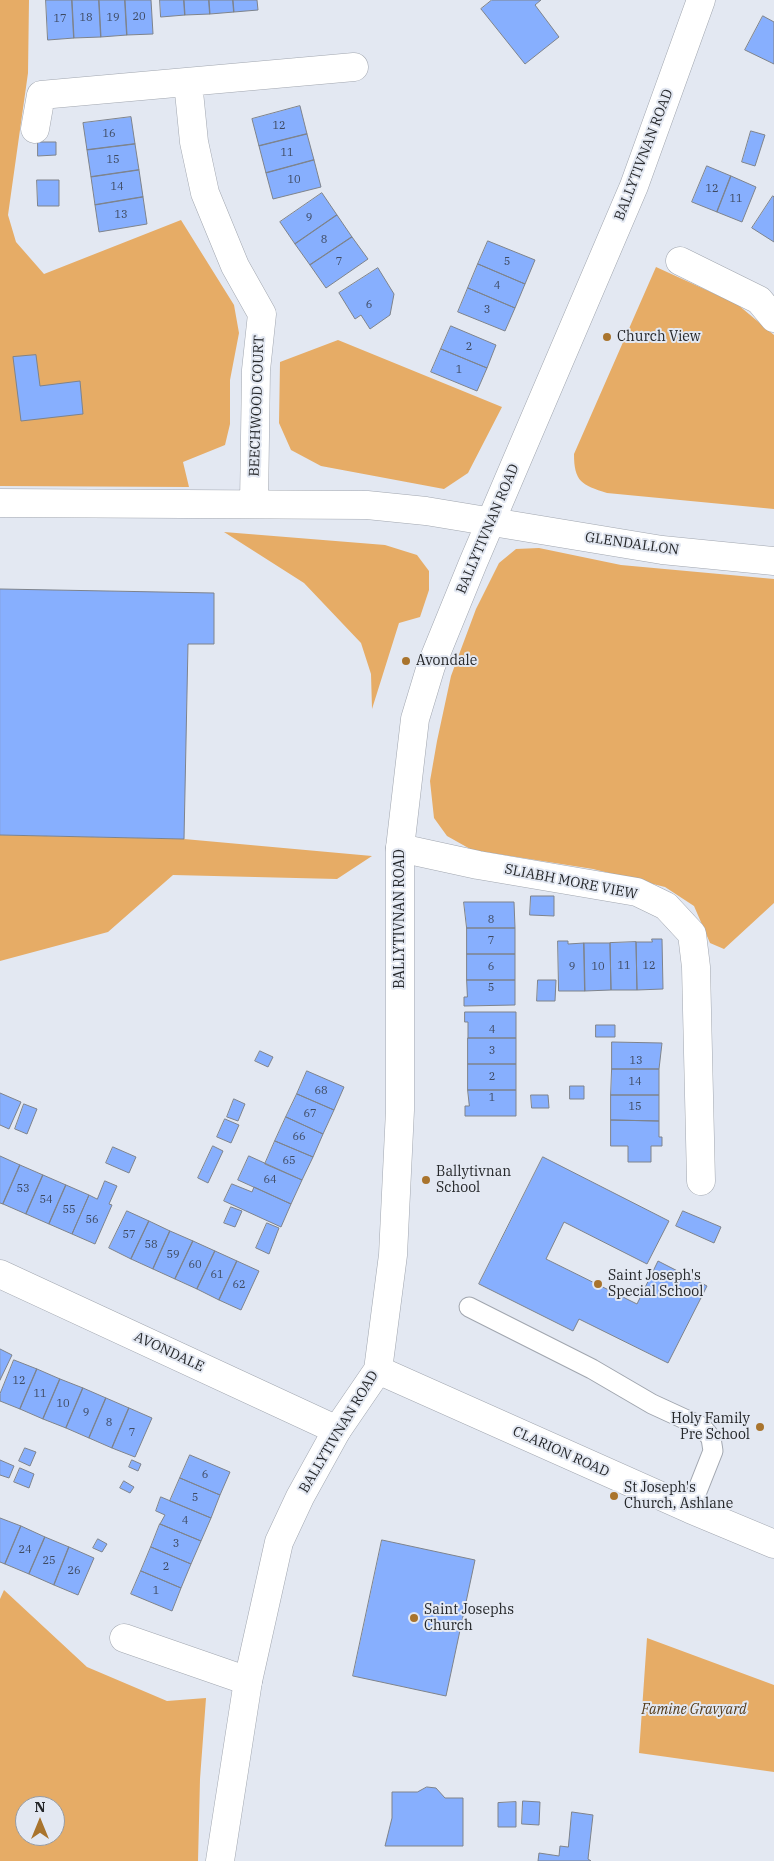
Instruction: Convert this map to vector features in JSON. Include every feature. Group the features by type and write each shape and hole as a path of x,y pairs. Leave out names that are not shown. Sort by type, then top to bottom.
{"street":[{"name":"BALLYTIVNAN ROAD","path":"220,1861 248,1681 279,1542 300,1497 337,1430 378,1370 393,1255 400,1110 400,848 415,719 431,666 490,522 634,186 701,0"},
{"path":"35,129 41,95 354,67"},
{"name":"BEECHWOOD COURT","path":"188,82 194,142 205,193 235,266 262,314 256,370 254,504"},
{"path":"680,261 759,300 774,318"},
{"name":"GLENDALLON","path":"0,503 367,505 426,511 662,550 774,561"},
{"name":"SLIABH MORE VIEW","path":"400,848 478,865 637,892 666,906 692,934 696,967 702,1182"},
{"name":"AVONDALE","path":"0,1274 337,1430"},
{"name":"CLARION ROAD","path":"378,1370 690,1509 774,1544"},
{"path":"124,1638 248,1681"}],"lane":[{"path":"469,1307 592,1369 652,1404 702,1427 711,1438 712,1451 690,1509"}],"green space":[{"path":"0,0 29,0 28,73 8,215 16,242 44,274 181,220 234,305 239,333 230,380 230,424 225,445 183,462 189,487 0,486"},
{"path":"656,267 737,304 774,335 774,509 607,493 586,485 578,477 574,463 574,454"},
{"path":"338,340 502,407 468,473 444,489 321,466 291,450 279,423 280,362"},
{"path":"224,532 385,545 417,555 429,571 429,590 420,617 399,623 372,709 371,674 361,643 304,583"},
{"path":"539,548 621,565 774,579 774,903 724,949 710,943 694,906 665,887 593,869 472,850 447,836 434,818 430,781 437,741 451,676 476,609 499,563 516,549"},
{"path":"0,835 184,839 372,856 337,879 173,875 108,932 0,961"},
{"path":"4,1590 87,1667 167,1701 206,1698 200,1779 198,1861 0,1861 0,1599"},
{"name":"Famine Gravyard","path":"647,1638 774,1685 774,1772 639,1753"}],"building":[{"path":"46,0 72,0 74,38 48,40"},
{"path":"72,0 99,0 101,37 74,38"},
{"path":"99,0 125,0 127,35 101,37"},
{"path":"125,0 151,0 153,34 127,35"},
{"path":"160,0 184,0 185,15 161,17"},
{"path":"184,0 209,0 210,14 185,15"},
{"path":"209,0 233,0 234,12 210,14"},
{"path":"233,0 257,0 258,10 234,12"},
{"path":"492,0 541,0 535,5 559,37 525,64 481,9"},
{"path":"763,16 774,22 774,64 745,50"},
{"path":"300,106 307,134 259,146 252,119"},
{"path":"131,117 135,144 87,150 83,123"},
{"path":"751,131 765,135 755,166 742,162"},
{"path":"307,134 314,160 266,173 259,146"},
{"path":"38,142 56,142 56,155 38,156"},
{"path":"135,144 139,170 91,177 87,150"},
{"path":"314,160 321,187 273,199 266,173"},
{"path":"707,166 731,176 717,212 692,202"},
{"path":"139,170 143,197 95,205 91,177"},
{"path":"731,176 756,187 742,222 717,212"},
{"path":"37,180 59,180 59,206 38,206"},
{"path":"322,193 337,215 295,244 280,222"},
{"path":"143,197 147,224 99,232 95,205"},
{"path":"774,197 774,242 752,228"},
{"path":"337,215 352,237 310,265 295,244"},
{"path":"352,237 368,259 326,288 310,265"},
{"path":"488,241 535,260 525,284 478,264"},
{"path":"478,264 525,284 515,308 468,288"},
{"path":"378,268 394,294 390,315 370,329 361,315 355,319 339,293"},
{"path":"468,288 515,308 505,331 458,312"},
{"path":"451,326 496,345 487,368 441,349"},
{"path":"441,349 487,368 477,391 431,372"},
{"path":"36,355 40,386 80,381 83,414 21,421 13,357"},
{"path":"0,589 214,593 214,644 188,644 184,839 0,835"},
{"path":"531,896 554,896 554,916 530,915"},
{"path":"464,902 514,902 515,928 467,928"},
{"path":"467,928 515,928 515,954 467,954"},
{"path":"652,939 662,939 663,989 637,990 636,942 652,942"},
{"path":"558,941 568,941 568,944 584,943 585,991 559,991"},
{"path":"636,942 637,990 611,990 610,943"},
{"path":"584,943 610,943 611,990 585,991"},
{"path":"467,954 515,954 515,980 467,980"},
{"path":"467,980 515,980 515,1005 464,1006 464,997 467,997"},
{"path":"538,980 556,980 555,1001 537,1001"},
{"path":"465,1012 516,1012 516,1038 468,1038 468,1022 465,1022"},
{"path":"596,1025 615,1025 615,1037 596,1037"},
{"path":"468,1038 516,1038 516,1064 468,1064"},
{"path":"612,1042 662,1043 659,1069 612,1069"},
{"path":"260,1051 273,1057 268,1067 255,1061"},
{"path":"468,1064 516,1064 516,1090 468,1090"},
{"path":"612,1069 659,1069 659,1095 611,1095"},
{"path":"307,1071 344,1087 334,1110 297,1094"},
{"path":"570,1086 584,1086 584,1099 570,1099"},
{"path":"468,1090 516,1090 516,1116 465,1116 465,1106 469,1106"},
{"path":"0,1093 21,1102 9,1129 0,1125"},
{"path":"297,1094 334,1110 323,1134 286,1117"},
{"path":"531,1095 548,1095 549,1108 532,1108"},
{"path":"611,1095 659,1095 659,1121 611,1120"},
{"path":"234,1099 245,1104 238,1121 227,1117"},
{"path":"24,1104 37,1109 27,1134 15,1129"},
{"path":"286,1117 323,1134 313,1157 275,1141"},
{"path":"225,1119 239,1125 231,1143 217,1137"},
{"path":"611,1120 659,1121 659,1137 662,1137 662,1146 651,1146 651,1162 628,1162 628,1146 611,1146"},
{"path":"275,1141 313,1157 302,1180 265,1164"},
{"path":"213,1146 223,1151 208,1183 198,1178"},
{"path":"113,1147 136,1157 129,1173 106,1163"},
{"path":"0,1156 20,1165 3,1204 0,1203"},
{"path":"249,1156 302,1180 291,1204 238,1180"},
{"path":"543,1157 669,1221 647,1264 564,1222 546,1259 637,1304 658,1261 707,1286 668,1363 579,1319 573,1331 479,1284"},
{"path":"20,1165 43,1175 26,1214 3,1204"},
{"path":"43,1175 66,1185 49,1224 26,1214"},
{"path":"105,1181 117,1186 109,1204 112,1205 95,1244 72,1234 89,1195 97,1199"},
{"path":"232,1184 252,1192 254,1187 291,1204 281,1227 224,1201"},
{"path":"66,1185 89,1195 72,1234 49,1224"},
{"path":"231,1207 242,1211 235,1227 224,1223"},
{"path":"127,1211 149,1221 131,1259 109,1248"},
{"path":"683,1211 721,1227 714,1243 676,1226"},
{"path":"149,1221 170,1231 153,1269 131,1259"},
{"path":"267,1223 279,1228 269,1254 256,1248"},
{"path":"170,1231 193,1241 175,1279 153,1269"},
{"path":"193,1241 215,1251 197,1289 175,1279"},
{"path":"215,1251 237,1261 219,1300 197,1289"},
{"path":"237,1261 259,1271 241,1310 219,1300"},
{"path":"0,1349 12,1355 0,1380"},
{"path":"14,1360 37,1369 20,1409 0,1401 0,1394"},
{"path":"37,1369 60,1379 43,1419 20,1409"},
{"path":"60,1379 83,1388 66,1428 43,1419"},
{"path":"83,1388 106,1398 89,1438 66,1428"},
{"path":"106,1398 129,1408 112,1448 89,1438"},
{"path":"129,1408 152,1418 135,1457 112,1448"},
{"path":"25,1448 36,1452 30,1466 19,1461"},
{"path":"190,1455 230,1472 220,1495 180,1478"},
{"path":"0,1460 14,1466 9,1478 0,1475"},
{"path":"132,1460 141,1464 138,1471 129,1467"},
{"path":"20,1468 34,1474 29,1488 14,1482"},
{"path":"180,1478 220,1495 211,1518 170,1501"},
{"path":"124,1481 134,1487 130,1493 120,1488"},
{"path":"161,1497 211,1518 201,1541 160,1524 165,1515 156,1511"},
{"path":"0,1518 21,1526 5,1564 0,1562"},
{"path":"160,1524 201,1541 191,1564 151,1547"},
{"path":"21,1526 45,1537 29,1574 5,1564"},
{"path":"45,1537 69,1547 54,1585 29,1574"},
{"path":"98,1539 107,1544 102,1552 93,1548"},
{"name":"Saint Josephs Church","path":"382,1540 475,1560 446,1696 353,1676"},
{"path":"69,1547 94,1558 78,1595 54,1585"},
{"path":"151,1547 191,1564 181,1588 141,1571"},
{"path":"141,1571 181,1588 172,1611 131,1594"},
{"path":"427,1787 436,1788 445,1798 463,1798 463,1846 385,1846 392,1818 392,1792 417,1792"},
{"path":"523,1801 540,1802 539,1825 522,1824"},
{"path":"516,1802 516,1827 498,1827 498,1803"},
{"path":"572,1812 593,1815 588,1859 591,1861 538,1861 539,1853 559,1856 560,1846 568,1847"}],"place":[{"name":"Church View","path":"607,337"},
{"name":"Avondale","path":"406,661"},
{"name":"Ballytivnan School","path":"426,1180"},
{"name":"Saint Joseph's Special School","path":"598,1284"},
{"name":"Holy Family Pre School","path":"760,1427"},
{"name":"St Joseph's Church, Ashlane","path":"614,1496"},
{"name":"Saint Josephs Church","path":"414,1618"}]}
